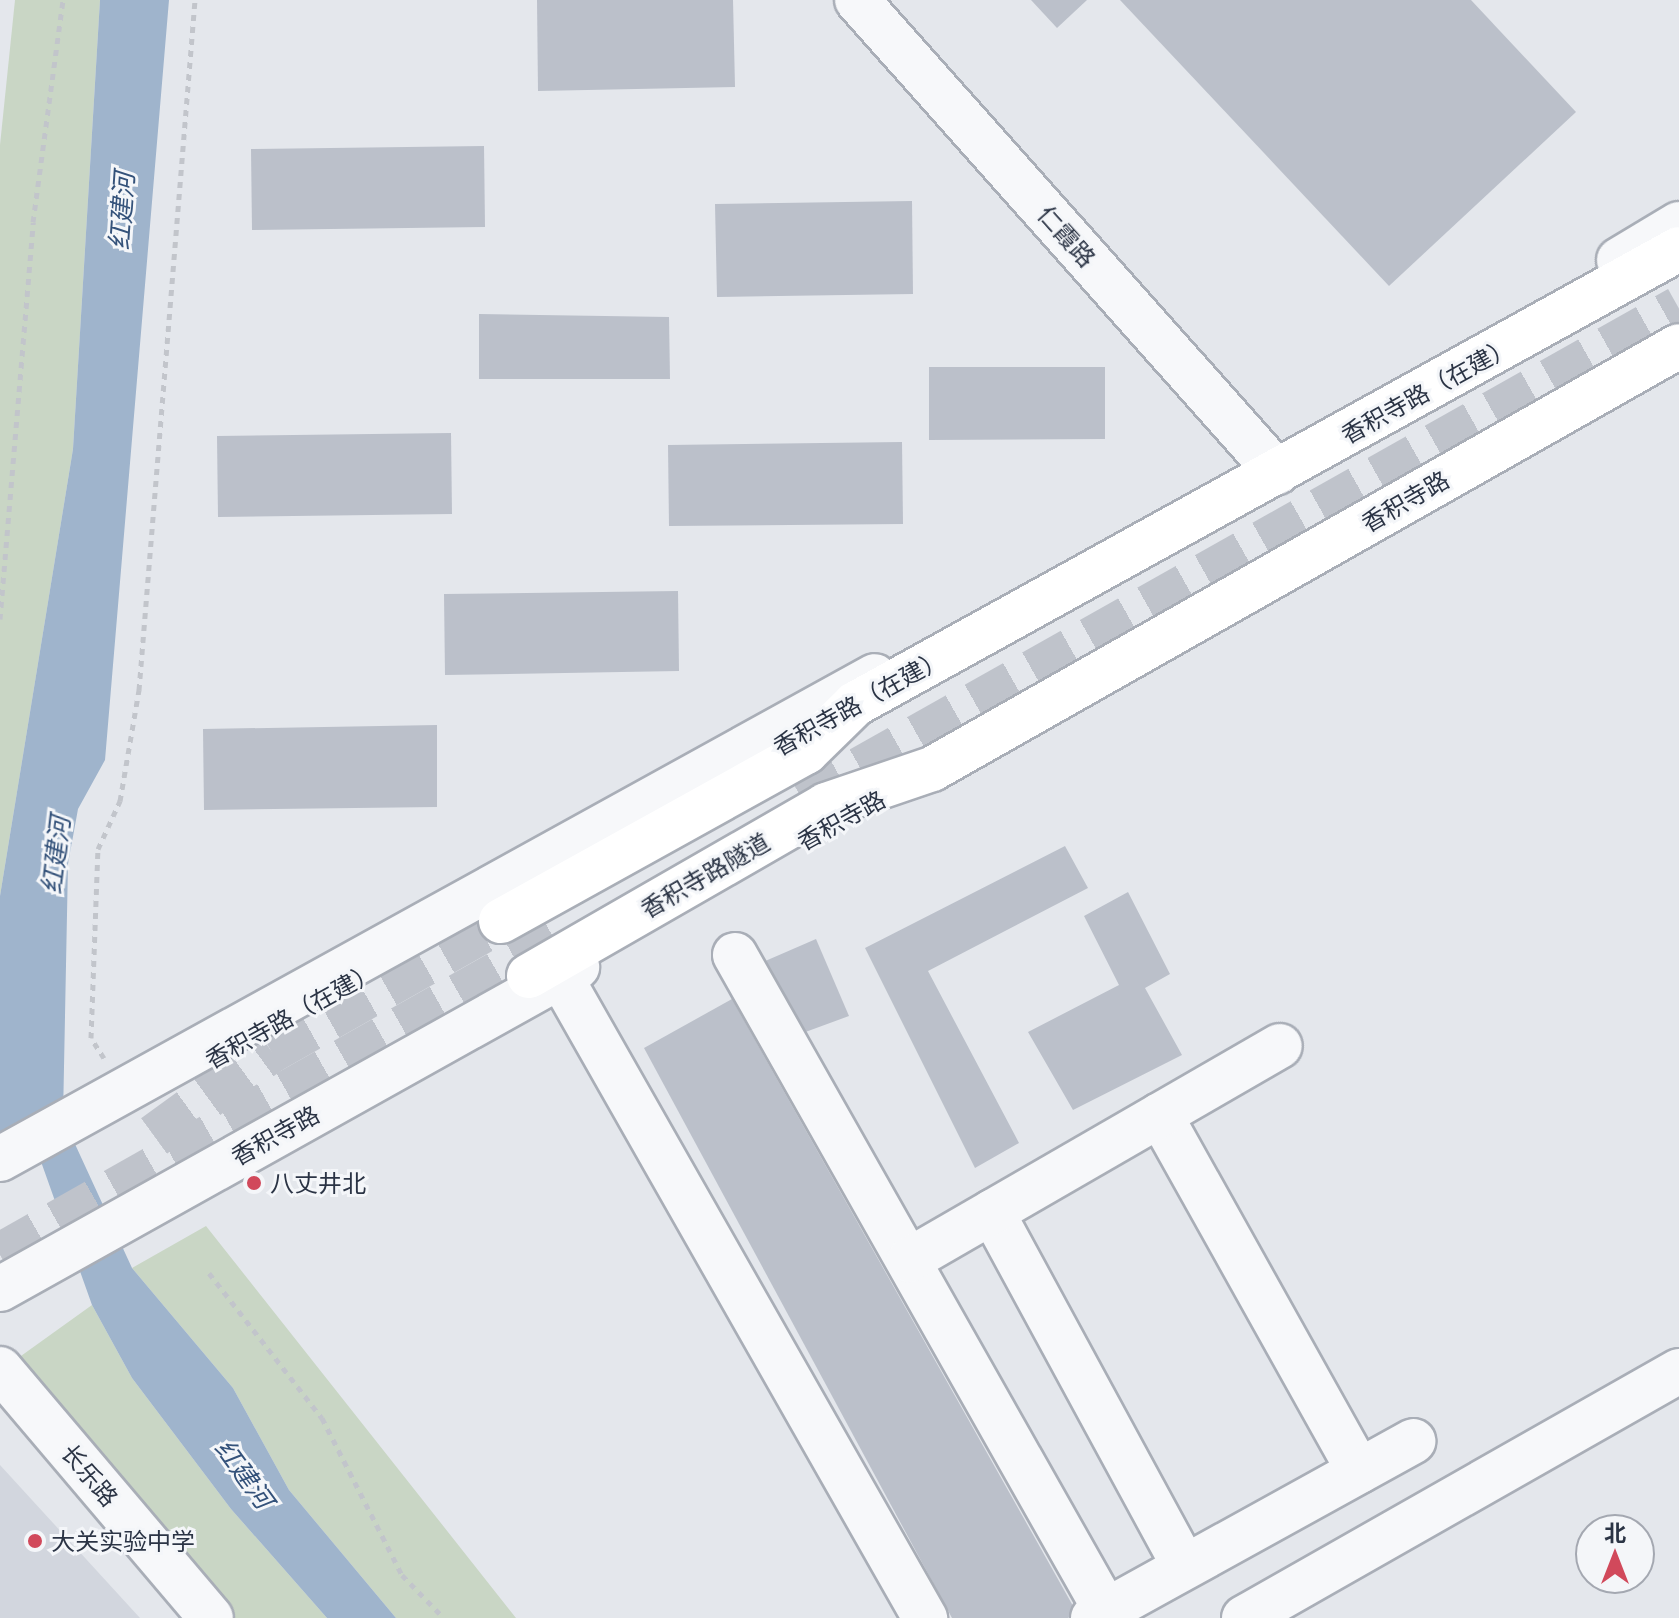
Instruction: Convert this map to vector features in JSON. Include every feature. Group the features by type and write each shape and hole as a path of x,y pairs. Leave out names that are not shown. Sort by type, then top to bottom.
{"main road":[{"name":"香积寺路（在建）","path":"855,704 1271,466 1679,249"},
{"name":"香积寺路","path":"932,769 1679,346"},
{"path":"501,921 806,752 855,704"},
{"name":"香积寺路隧道","path":"545,976 826,805 932,769"}],"street":[{"name":"仁霞路","path":"857,0 1271,466"},
{"path":"78,1125 122,1089 1271,466 1679,224"},
{"name":"香积寺路（在建）","path":"25,1151 855,704"},
{"path":"735,955 909,1260 1099,1614 1413,1441"},
{"path":"545,976 925,1618"},
{"name":"香积寺路","path":"0,1289 545,976"},
{"path":"909,1260 1280,1046"},
{"path":"1160,1115 1359,1471"},
{"path":"0,1177 25,1151"},
{"path":"992,1212 1184,1566"},
{"name":"长乐路","path":"0,1369 211,1618"},
{"path":"1244,1618 1679,1371"}],"path":[{"path":"0,619 33,222 63,0"},
{"path":"122,1089 91,1038 98,849 120,801 139,690 195,0"},
{"path":"209,1273 322,1418 402,1575 444,1618"}],"shaded area":[{"name":"大关实验中学","path":"0,1465 140,1618 0,1618"}],"green space":[{"path":"15,0 100,0 73,449 0,896 0,145"},
{"path":"206,1226 516,1618 396,1618 289,1490 233,1388 132,1268"},
{"path":"92,1305 132,1378 231,1509 327,1618 202,1618 0,1371"}],"water":[{"name":"红建河","path":"100,0 169,0 105,760 78,809 68,864 63,1118 132,1268 233,1388 289,1490 396,1618 327,1618 231,1509 132,1378 92,1305 39,1156 0,1142 0,896 73,449"}],"building":[{"path":"537,0 733,0 735,87 538,91"},
{"path":"1031,0 1087,0 1057,28"},
{"path":"1120,0 1471,0 1576,112 1389,286"},
{"path":"484,146 485,227 252,230 251,149"},
{"path":"912,201 913,294 717,297 715,204"},
{"path":"479,314 669,317 670,379 479,379"},
{"path":"929,367 1105,367 1105,439 929,440"},
{"path":"451,433 452,514 218,517 217,436"},
{"path":"902,442 903,524 669,526 668,445"},
{"path":"678,591 679,671 445,675 444,594"},
{"path":"437,725 437,807 204,810 203,729"},
{"path":"1065,846 1088,888 928,971 1019,1143 975,1168 865,948"},
{"path":"1128,892 1170,974 1145,988 1182,1055 1073,1110 1028,1032 1119,985 1084,916"},
{"path":"816,939 849,1016 800,1034 763,962"},
{"path":"732,999 1077,1613 1068,1618 952,1618 644,1048"}],"tunnel":[{"path":"803,801 1679,308"},
{"path":"154,1136 271,1051 501,921"},
{"path":"0,1255 562,937"}],"place":[{"name":"八丈井北","path":"254,1183"},
{"name":"大关实验中学","path":"35,1541"}]}
